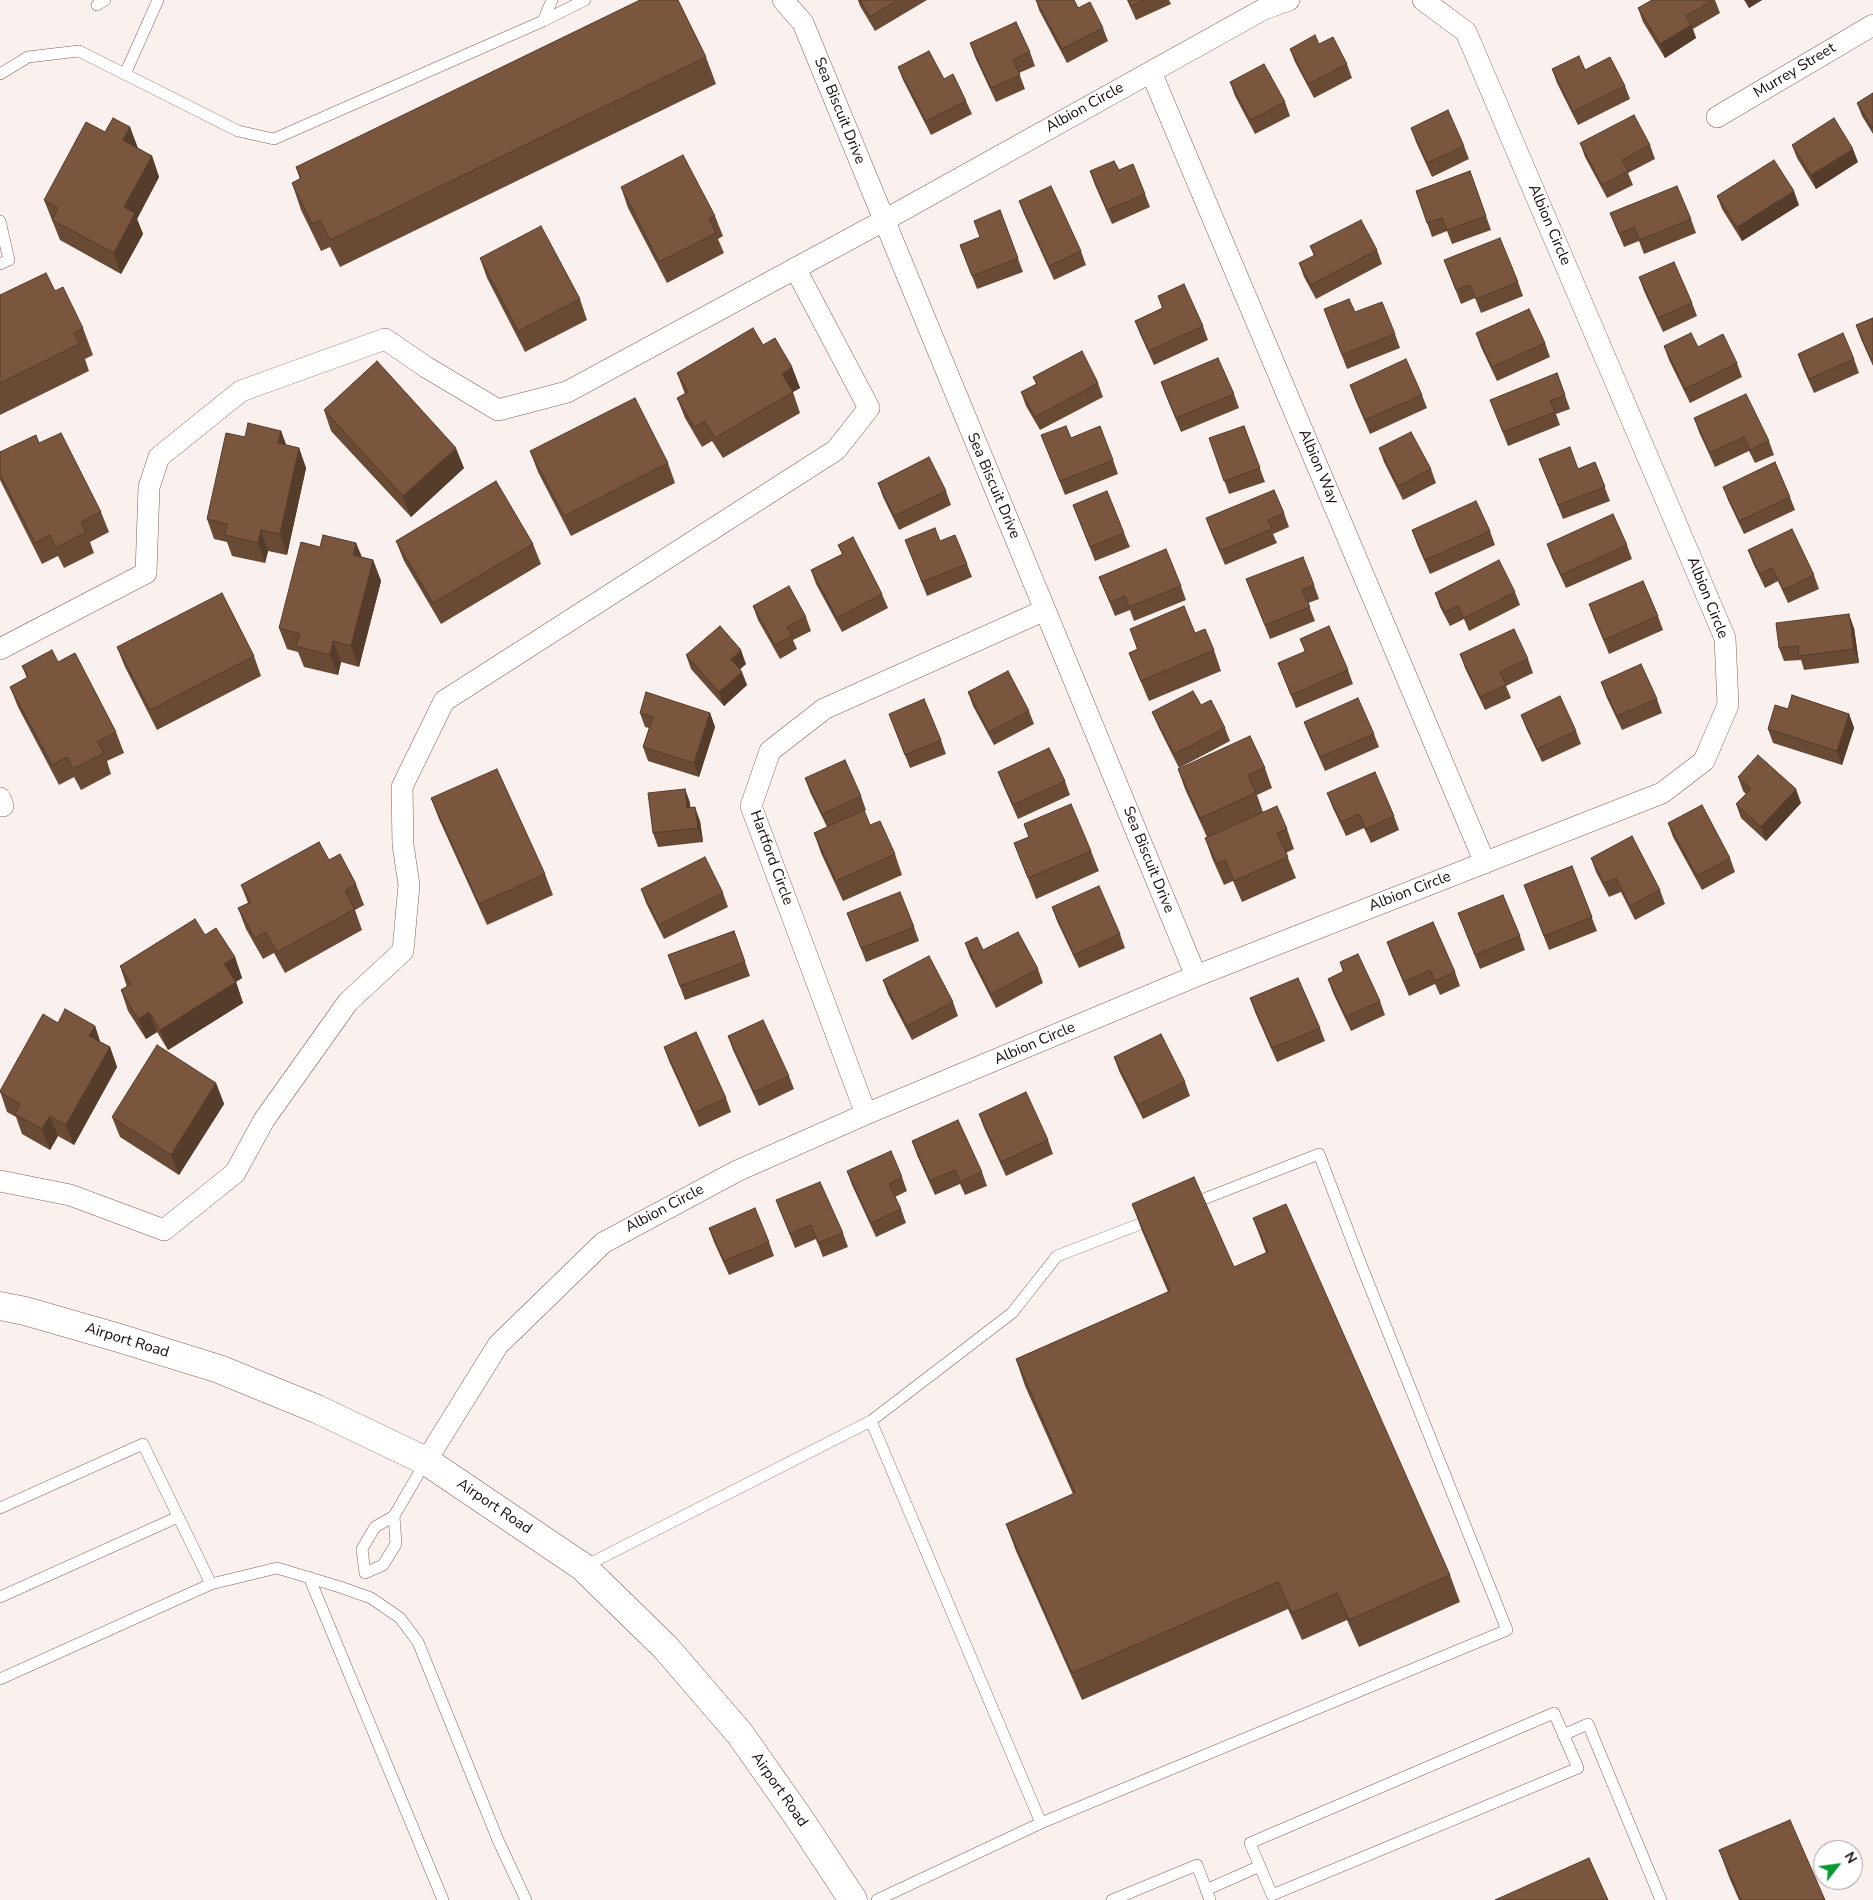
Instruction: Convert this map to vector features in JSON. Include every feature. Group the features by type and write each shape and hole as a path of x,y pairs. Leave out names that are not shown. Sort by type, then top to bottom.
{"highway":[{"name":"Airport Road","path":"0,1306 25,1311 220,1369 317,1410 426,1462 583,1567 666,1648 740,1734 799,1818 853,1900"}],"street":[{"name":"Sea Biscuit Drive","path":"783,0 803,23 1196,976"},
{"name":"Albion Circle","path":"0,649 146,573 149,487 159,457 241,391 385,340 426,368 498,410 567,392 884,221 1264,9 1289,0"},
{"name":"Albion Circle","path":"426,1462 498,1345 603,1243 737,1171 866,1114 1196,976 1662,793 1704,761 1728,705 1726,638 1466,32 1423,0"},
{"name":"Murrey Street","path":"1717,117 1873,25"},
{"name":"Albion Way","path":"1151,72 1485,863"},
{"path":"0,1181 70,1195 164,1230 236,1173 264,1120 348,1002 403,951 408,885 403,845 402,787 444,701 836,450 869,408 796,268"},
{"name":"Hartford Circle","path":"866,1114 751,806 770,752 824,709 1045,610"}],"lane":[{"path":"125,74 158,0"},
{"path":"543,21 552,0"},
{"path":"0,74 28,57 79,51 238,131 274,139 543,21 585,0"},
{"path":"0,221 9,260 0,264"},
{"path":"877,1900 1041,1823 1507,1630 1360,1262 1319,1154 1183,1207"},
{"path":"583,1567 871,1421 1012,1312 1057,1256 1165,1214"},
{"path":"871,1421 1041,1823"},
{"path":"0,1508 143,1444 210,1584"},
{"path":"365,1574 362,1549 375,1527 394,1516 426,1462"},
{"path":"355,1592 365,1574 383,1565 396,1544 394,1516"},
{"path":"0,1596 178,1517"},
{"path":"0,1679 210,1584 277,1568 371,1598 400,1618 418,1642 498,1840 526,1900"},
{"path":"309,1578 443,1900"},
{"path":"1554,1713 1564,1735 1578,1768 1272,1895 1250,1843 1554,1713"},
{"path":"1564,1735 1588,1724 1661,1900"},
{"path":"1112,1900 1197,1865 1208,1895 1260,1866"}],"building":[{"path":"640,0 678,0 706,57 330,240 320,220 312,224 292,183 301,178 296,167"},
{"path":"860,0 898,0 870,17"},
{"path":"1036,0 1074,0 1078,8 1090,2 1103,28 1062,49"},
{"path":"1129,0 1145,0 1131,6"},
{"path":"1652,0 1713,0 1686,16 1691,25 1660,44 1638,8"},
{"path":"1016,22 1030,52 1013,60 1020,75 991,88 970,43"},
{"path":"1315,35 1319,44 1333,37 1347,64 1308,84 1290,49"},
{"path":"929,51 944,79 953,74 966,101 926,121 898,67"},
{"path":"1579,56 1585,70 1610,57 1625,86 1573,112 1552,69"},
{"path":"1264,64 1285,102 1250,120 1230,82"},
{"path":"1873,93 1873,128 1857,103"},
{"path":"1448,110 1464,146 1427,163 1411,128"},
{"path":"1634,115 1650,145 1622,160 1628,171 1602,185 1580,143"},
{"path":"113,118 130,127 123,140 152,156 124,207 135,213 114,253 52,220 58,208 44,200 86,122 105,132"},
{"path":"1834,118 1853,149 1811,175 1792,145"},
{"path":"683,155 715,216 709,219 716,233 659,262 621,187"},
{"path":"1774,160 1794,191 1737,227 1717,196"},
{"path":"1114,161 1119,170 1133,164 1145,194 1107,210 1090,171"},
{"path":"1470,171 1486,216 1447,230 1442,218 1427,223 1416,191"},
{"path":"1051,186 1081,251 1049,266 1019,201"},
{"path":"1677,186 1691,219 1639,240 1634,227 1619,234 1610,213"},
{"path":"1000,210 1018,258 972,276 960,245 980,237 974,221"},
{"path":"1361,220 1377,250 1311,285 1299,263 1315,255 1310,246"},
{"path":"541,226 580,299 518,331 480,258"},
{"path":"1500,238 1518,282 1476,299 1470,285 1456,290 1444,260"},
{"path":"1674,262 1692,303 1658,318 1639,277"},
{"path":"46,273 55,291 63,287 83,328 74,333 79,344 0,383 0,295"},
{"path":"1184,284 1203,326 1149,351 1135,321 1163,308 1158,296"},
{"path":"1349,299 1355,312 1382,302 1395,334 1342,355 1324,309"},
{"path":"1529,309 1545,343 1492,367 1476,333"},
{"path":"1873,318 1873,358 1871,359 1856,325"},
{"path":"753,328 763,345 775,338 792,367 782,374 793,392 715,438 705,421 694,427 677,398 688,392 677,373"},
{"path":"1691,333 1698,347 1723,334 1737,363 1685,389 1664,346"},
{"path":"1843,333 1854,359 1809,379 1798,354"},
{"path":"1082,351 1098,383 1035,417 1021,392 1037,384 1033,377"},
{"path":"1218,358 1234,394 1176,418 1161,382"},
{"path":"1406,359 1422,395 1365,420 1350,385"},
{"path":"377,361 456,448 403,496 324,410"},
{"path":"1557,373 1565,395 1550,401 1555,412 1503,432 1490,400"},
{"path":"1746,394 1769,441 1750,450 1744,437 1710,453 1694,418"},
{"path":"635,398 668,463 564,516 530,451"},
{"path":"248,423 281,431 278,443 299,448 280,534 261,530 258,543 225,535 227,524 207,519 226,433 245,437"},
{"path":"1066,426 1071,438 1100,426 1113,460 1060,481 1041,435"},
{"path":"1244,426 1260,468 1224,481 1209,438"},
{"path":"1411,432 1431,469 1398,486 1379,448"},
{"path":"61,433 101,512 81,522 86,532 56,548 50,535 35,543 0,474 0,452 36,435 39,443"},
{"path":"1570,447 1578,469 1595,462 1605,487 1558,505 1539,459"},
{"path":"929,457 946,491 894,516 878,483"},
{"path":"1775,462 1790,497 1739,521 1723,487"},
{"path":"496,481 533,544 433,603 396,541"},
{"path":"1274,490 1284,513 1268,520 1272,529 1220,551 1206,518"},
{"path":"1107,491 1124,533 1090,547 1073,505"},
{"path":"1476,501 1490,531 1425,560 1412,530"},
{"path":"1613,514 1627,545 1561,575 1547,544"},
{"path":"935,528 940,541 955,535 967,564 922,582 905,540"},
{"path":"1792,529 1814,575 1783,590 1772,568 1760,574 1748,550"},
{"path":"323,535 356,543 353,555 373,560 351,646 333,641 330,655 296,646 300,634 279,628 301,542 320,547"},
{"path":"853,537 882,594 837,618 811,570 843,554 838,545"},
{"path":"1166,549 1181,586 1129,607 1125,596 1110,602 1099,577"},
{"path":"1303,557 1314,585 1302,590 1310,607 1265,625 1246,579"},
{"path":"1499,560 1515,592 1464,618 1458,606 1445,612 1435,593"},
{"path":"1643,581 1658,616 1604,640 1589,604"},
{"path":"789,586 806,617 787,627 792,636 775,645 753,606"},
{"path":"222,593 254,656 150,710 117,647"},
{"path":"1184,606 1195,633 1205,629 1214,650 1141,681 1129,653 1138,649 1130,629"},
{"path":"1849,614 1854,649 1799,656 1798,646 1779,648 1776,623"},
{"path":"720,626 741,650 731,659 742,672 719,692 686,655"},
{"path":"1329,626 1348,670 1291,695 1278,663 1306,651 1300,639"},
{"path":"1514,629 1528,659 1500,672 1506,685 1480,697 1460,654"},
{"path":"52,650 58,662 75,653 116,732 97,742 104,753 73,769 67,757 52,765 10,687 28,677 22,666"},
{"path":"1641,664 1657,699 1617,716 1601,682"},
{"path":"1008,671 1029,711 989,732 968,692"},
{"path":"1193,691 1201,705 1211,700 1225,728 1174,754 1152,712"},
{"path":"646,692 710,713 694,763 643,747 653,717 640,713"},
{"path":"1792,695 1849,714 1837,751 1768,729 1775,705 1788,709"},
{"path":"1560,696 1576,731 1537,749 1521,715"},
{"path":"1358,698 1374,734 1320,757 1304,722"},
{"path":"924,699 941,740 905,755 889,714"},
{"path":"1250,736 1265,768 1248,775 1256,793 1200,818 1178,769"},
{"path":"1049,748 1065,781 1013,805 998,772"},
{"path":"1758,755 1796,789 1761,827 1736,804 1751,789 1738,777"},
{"path":"845,760 861,796 822,814 805,778"},
{"path":"497,769 545,874 479,904 431,798"},
{"path":"1375,772 1394,816 1366,829 1359,814 1341,822 1327,793"},
{"path":"685,789 687,808 695,807 698,828 653,833 648,793"},
{"path":"1071,804 1091,851 1028,878 1014,843 1029,837 1024,824"},
{"path":"1702,805 1730,858 1697,876 1668,823"},
{"path":"1277,806 1287,829 1277,833 1288,857 1234,881 1225,860 1217,864 1205,838"},
{"path":"864,810 870,825 880,821 895,854 836,881 814,833"},
{"path":"1632,836 1660,890 1630,906 1616,878 1604,883 1591,858"},
{"path":"319,842 329,860 340,854 356,884 345,891 355,909 277,952 266,932 255,938 238,908 251,902 241,885"},
{"path":"705,857 723,893 659,925 641,889"},
{"path":"1572,866 1592,917 1544,936 1524,885"},
{"path":"1099,886 1120,934 1074,955 1052,907"},
{"path":"900,892 914,927 861,948 847,913"},
{"path":"1503,895 1520,936 1475,955 1458,913"},
{"path":"195,919 205,935 216,928 235,957 224,964 236,982 160,1030 149,1012 138,1019 121,990 131,984 120,966"},
{"path":"1433,922 1455,972 1435,981 1430,970 1404,982 1387,942"},
{"path":"734,931 745,962 680,986 668,955"},
{"path":"1018,932 1038,969 991,994 965,943 977,937 983,950"},
{"path":"1358,954 1380,1001 1346,1017 1328,979 1344,971 1340,962"},
{"path":"929,956 953,1002 907,1026 883,980"},
{"path":"1298,978 1320,1028 1272,1048 1250,998"},
{"path":"65,1009 95,1026 89,1036 110,1047 66,1125 50,1116 42,1129 15,1114 20,1104 0,1091 43,1014 58,1023"},
{"path":"763,1020 789,1076 754,1092 728,1036"},
{"path":"696,1032 726,1098 694,1113 664,1047"},
{"path":"1161,1034 1185,1082 1138,1105 1114,1057"},
{"path":"157,1045 216,1083 171,1155 112,1117"},
{"path":"1026,1092 1048,1140 1001,1162 979,1114"},
{"path":"958,1120 982,1172 960,1182 955,1170 930,1181 912,1141"},
{"path":"891,1151 902,1177 889,1184 901,1209 871,1223 847,1171"},
{"path":"1194,1177 1234,1267 1268,1252 1253,1218 1286,1204 1450,1575 1349,1620 1337,1593 1292,1613 1278,1582 1072,1673 1006,1524 1075,1493 1016,1359 1170,1291 1132,1204"},
{"path":"820,1182 843,1233 818,1243 811,1225 790,1234 776,1200"},
{"path":"755,1208 769,1242 724,1261 709,1228"},
{"path":"1790,1820 1813,1873 1813,1890 1821,1890 1825,1900 1741,1900 1719,1850"},
{"path":"1589,1858 1608,1900 1495,1900"}]}
